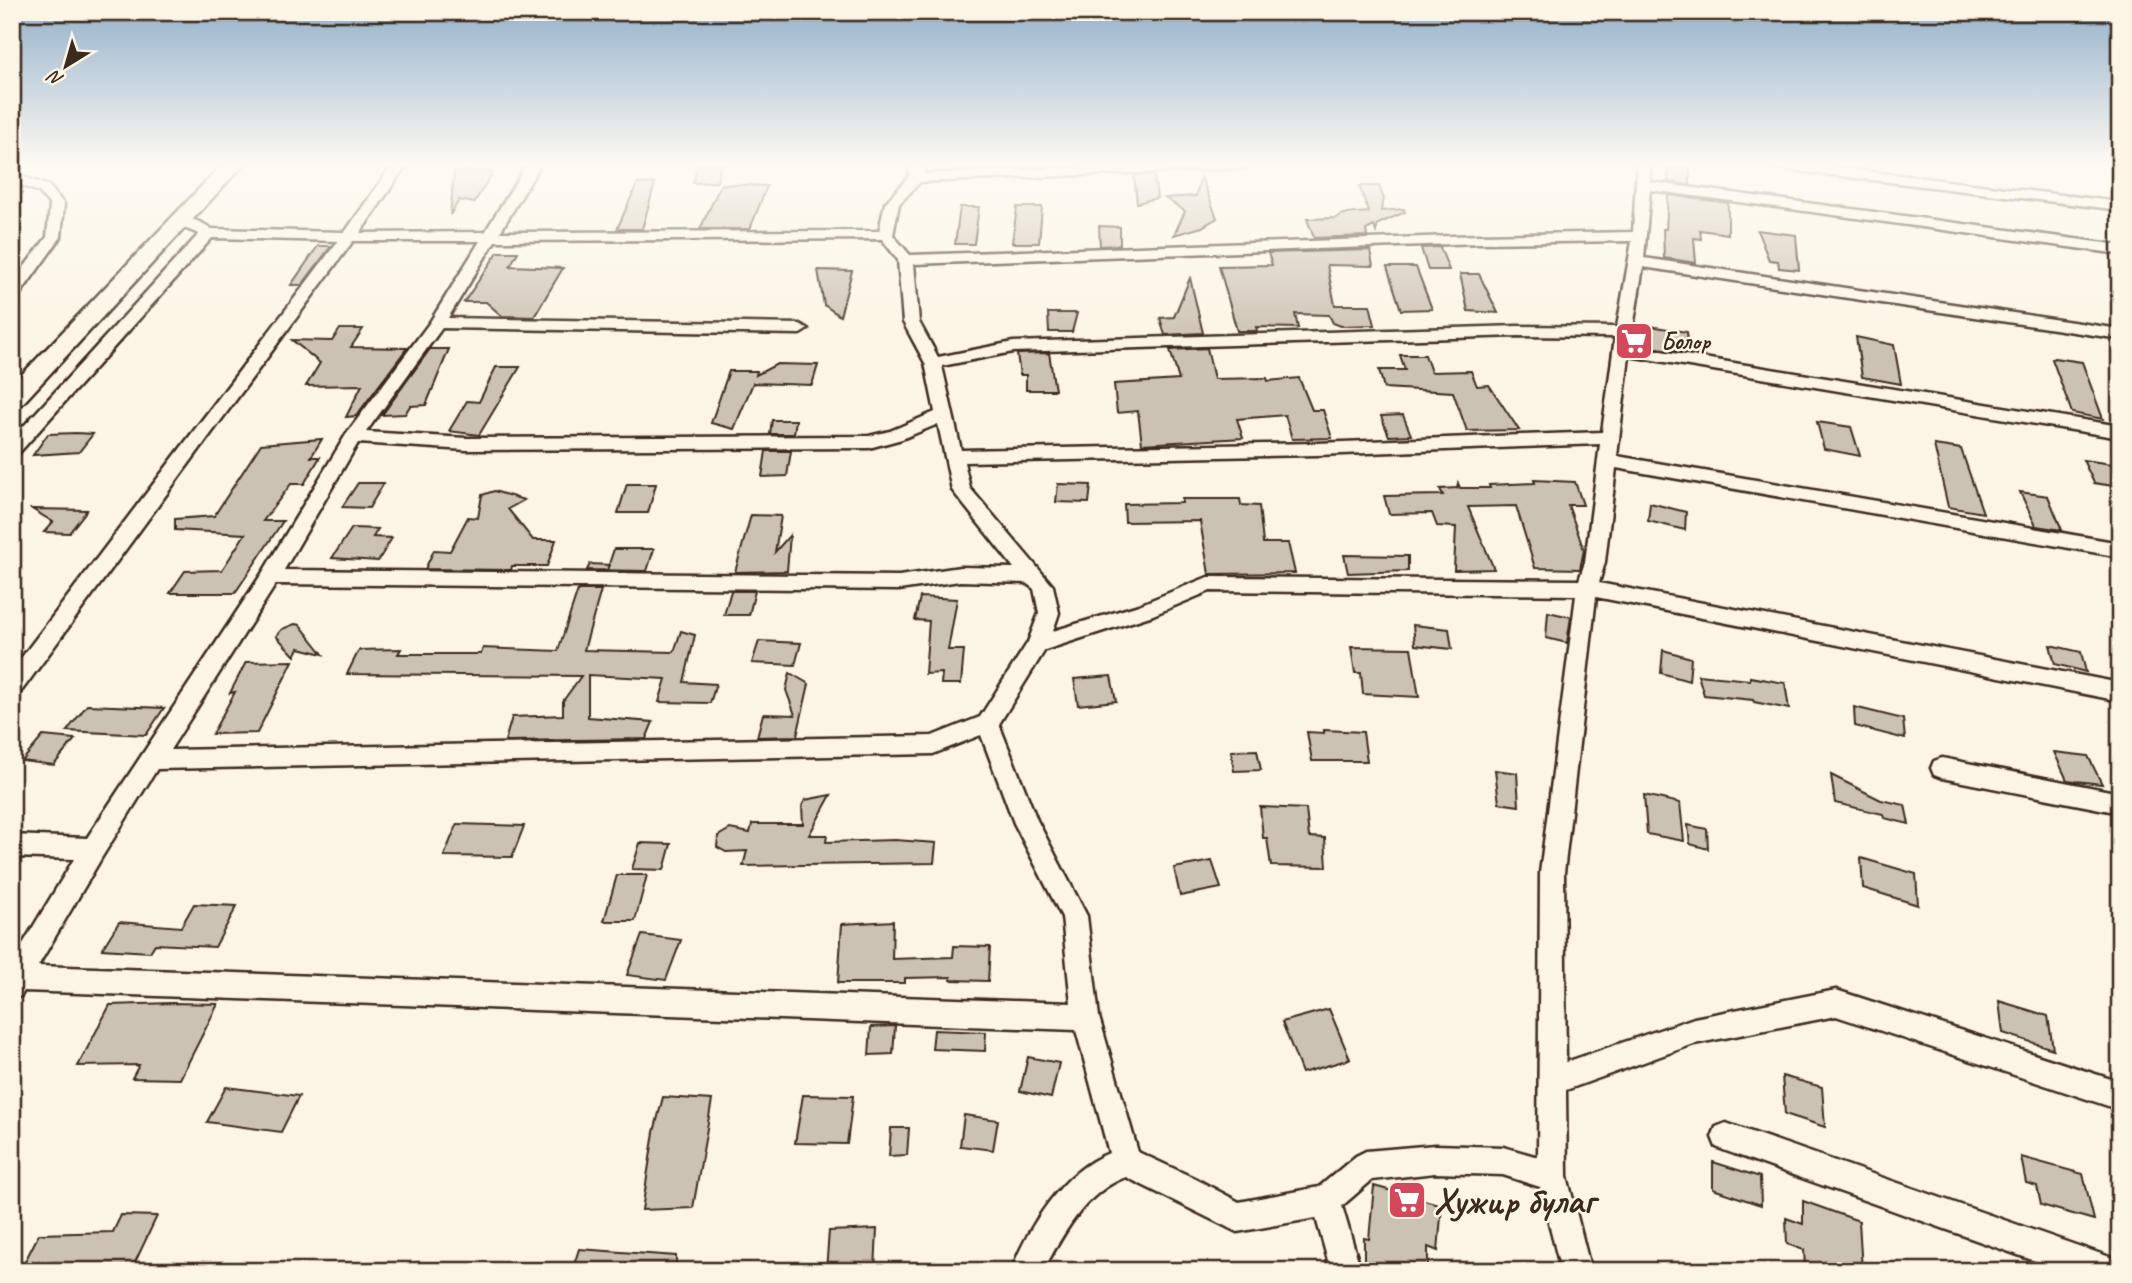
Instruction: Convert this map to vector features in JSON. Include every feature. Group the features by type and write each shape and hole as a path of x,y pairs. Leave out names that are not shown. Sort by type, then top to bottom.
{"main road":[{"path":"12,400 176,224"}],"street":[{"path":"12,294 54,237 55,224"},
{"path":"189,224 208,233 349,237 886,235"},
{"path":"12,687 358,224"},
{"path":"497,224 437,323 353,437 270,577 93,849 15,983 1086,1017"},
{"path":"150,760 933,745 988,723 1038,644 1049,612 1043,586 1031,576 961,490 933,363 911,322 906,260 886,235 888,224"},
{"path":"1576,1271 1552,1176 1552,873 1587,588 1595,562 1609,438 1641,224"},
{"path":"1956,224 2120,250"},
{"path":"12,450 208,233"},
{"path":"906,260 1479,239 1640,236"},
{"path":"1636,261 2120,334"},
{"path":"437,323 800,329"},
{"path":"933,363 1013,347 1518,331 1623,341 2120,432"},
{"path":"353,437 466,444 869,442 896,435 943,415"},
{"path":"955,456 1317,449 1609,438"},
{"path":"1608,461 2120,550"},
{"path":"270,577 899,583 960,574 1031,576"},
{"path":"1038,644 1146,610 1209,584 1587,588 2120,692"},
{"path":"988,723 1026,823 1074,916 1086,1017 1126,1162"},
{"path":"1942,768 2120,803"},
{"path":"12,846 93,849"},
{"path":"1554,1080 1694,1031 1836,1003 2120,1096"},
{"path":"1726,1138 2107,1271"},
{"path":"1026,1271 1041,1241 1096,1174 1126,1162 1184,1188 1237,1217 1326,1201 1366,1166 1380,1164 1435,1159 1503,1161 1552,1176"},
{"path":"1326,1201 1346,1271"}],"building":[{"path":"619,224 643,224 642,229 617,229"},
{"path":"702,224 752,224 750,229 700,229"},
{"path":"958,224 977,224 974,244 955,244"},
{"path":"1015,224 1041,224 1039,243 1012,243"},
{"path":"1179,224 1207,224 1202,227 1174,235"},
{"path":"1309,224 1378,224 1376,232 1374,226 1366,230 1367,236 1314,238"},
{"path":"1666,224 1728,224 1728,234 1700,230 1701,239 1694,238 1696,263 1664,258 1663,229 1666,229"},
{"path":"1099,226 1120,227 1120,245 1100,246"},
{"path":"1757,230 1796,235 1799,270 1779,268 1778,261 1769,260"},
{"path":"318,246 331,246 302,285 291,285"},
{"path":"1440,247 1449,270 1428,270 1421,248"},
{"path":"1370,250 1373,266 1327,265 1335,305 1370,305 1375,325 1341,326 1333,323 1329,315 1295,314 1298,328 1256,327 1257,331 1237,331 1219,266 1272,265 1268,253"},
{"path":"498,252 518,252 510,266 563,268 534,317 502,316 486,302 464,302"},
{"path":"1387,267 1416,267 1432,309 1401,310"},
{"path":"818,270 852,271 840,316 824,305"},
{"path":"1460,274 1479,274 1498,313 1468,311"},
{"path":"1190,278 1203,333 1165,335 1160,318 1174,317"},
{"path":"1048,313 1077,313 1072,332 1049,332"},
{"path":"1650,326 1687,332 1689,353 1651,347"},
{"path":"340,329 363,329 351,347 407,348 356,416 346,417 362,385 306,386 320,363 292,340 332,341"},
{"path":"1856,337 1894,345 1901,384 1862,377"},
{"path":"1207,348 1214,379 1267,378 1268,381 1299,378 1312,410 1323,410 1332,438 1292,439 1285,415 1237,419 1243,438 1142,444 1138,411 1117,413 1114,384 1179,380 1170,350"},
{"path":"430,349 449,349 426,405 410,406 405,414 382,415"},
{"path":"1049,353 1055,390 1026,390 1026,375 1020,375 1017,354"},
{"path":"1400,355 1425,355 1431,372 1471,371 1477,386 1489,385 1519,430 1467,431 1453,392 1384,388 1379,370 1405,370"},
{"path":"2052,359 2082,362 2103,419 2072,413"},
{"path":"777,364 818,365 812,385 753,383 734,429 711,423 729,371 757,371 756,375"},
{"path":"496,367 520,367 479,435 449,431 467,401 479,402"},
{"path":"1403,415 1411,435 1389,436 1381,416"},
{"path":"772,420 796,420 794,434 770,434"},
{"path":"1817,422 1851,427 1860,456 1824,449"},
{"path":"48,434 93,434 79,452 33,455"},
{"path":"322,439 311,457 320,457 304,484 291,484 263,521 283,521 235,593 170,593 185,571 222,570 245,534 175,530 175,519 214,516 261,444"},
{"path":"1934,445 1961,449 1983,513 1948,507"},
{"path":"766,451 791,451 787,476 762,477"},
{"path":"2083,460 2112,464 2120,480 2120,487 2094,483"},
{"path":"1534,480 1575,482 1583,505 1568,505 1584,550 1580,569 1535,568 1516,506 1468,507 1494,569 1454,570 1456,527 1437,526 1432,513 1389,514 1384,496 1443,495 1440,489 1457,488 1458,483 1460,488 1490,488 1489,485 1535,483"},
{"path":"358,483 384,483 369,508 342,507"},
{"path":"627,484 656,484 648,513 618,513"},
{"path":"1058,484 1091,485 1089,503 1056,502"},
{"path":"494,491 524,500 508,509 533,540 556,540 547,566 512,566 511,570 425,569 434,550 450,551 468,517 478,518 482,495"},
{"path":"2020,492 2048,496 2062,530 2036,526"},
{"path":"1182,499 1240,499 1241,505 1259,506 1263,543 1288,543 1295,573 1209,574 1200,521 1125,522 1124,504 1182,503"},
{"path":"1650,503 1686,512 1685,530 1648,521"},
{"path":"32,509 87,510 69,533 44,532 53,522"},
{"path":"751,515 781,516 775,552 790,535 787,571 735,572"},
{"path":"352,528 378,529 373,537 392,538 378,561 332,558"},
{"path":"614,549 654,549 647,571 587,570 590,564 609,565"},
{"path":"1344,555 1408,556 1408,571 1348,573"},
{"path":"578,590 601,590 584,650 674,652 681,631 695,635 684,682 716,684 710,703 659,702 666,679 588,675 588,717 653,722 646,739 505,741 512,717 563,715 563,701 581,676 347,674 359,650 401,649 398,654 481,654 483,648 558,651"},
{"path":"731,591 755,591 749,615 724,615"},
{"path":"920,597 957,599 948,650 964,650 961,684 941,684 942,673 925,674 929,621 915,620"},
{"path":"1548,612 1571,617 1567,643 1546,638"},
{"path":"300,625 323,654 299,648 295,656 276,636 282,629"},
{"path":"1413,625 1449,629 1452,649 1415,645"},
{"path":"759,641 801,643 795,665 752,663"},
{"path":"2050,645 2081,652 2086,672 2055,664"},
{"path":"1351,647 1411,648 1419,697 1363,694 1361,673 1355,673"},
{"path":"1663,650 1691,658 1689,681 1661,673"},
{"path":"293,661 257,733 212,734 235,692 230,693 246,662"},
{"path":"790,673 809,684 797,736 757,737 763,714 795,715 786,690"},
{"path":"1698,675 1750,680 1750,677 1785,683 1789,709 1753,700 1704,695"},
{"path":"1111,676 1116,701 1078,705 1074,679"},
{"path":"87,705 164,708 146,735 67,731"},
{"path":"1854,707 1903,719 1905,739 1855,726"},
{"path":"1324,730 1363,732 1367,761 1312,761 1307,732 1324,733"},
{"path":"43,736 75,739 54,765 22,761"},
{"path":"1257,750 1261,770 1234,771 1231,751"},
{"path":"2054,752 2088,756 2102,784 2067,780"},
{"path":"1495,770 1517,773 1519,806 1499,803"},
{"path":"1831,775 1881,800 1905,805 1909,824 1884,818 1883,814 1835,803"},
{"path":"831,795 809,835 827,835 826,842 895,840 936,843 934,863 743,866 747,851 726,852 717,847 718,836 730,829 750,833 752,824 803,824 802,806 805,800"},
{"path":"1644,795 1680,803 1684,841 1647,834"},
{"path":"1260,807 1306,809 1309,837 1325,838 1327,867 1271,866 1267,838 1263,838"},
{"path":"457,824 524,826 512,857 444,856"},
{"path":"1688,825 1707,829 1708,849 1690,844"},
{"path":"640,843 671,844 664,870 632,869"},
{"path":"1861,858 1916,874 1918,905 1863,888"},
{"path":"1212,861 1221,888 1180,896 1174,868"},
{"path":"617,875 647,875 635,921 604,921"},
{"path":"194,904 237,906 215,947 155,944 150,952 102,949 119,922 181,927"},
{"path":"893,921 892,959 953,957 954,946 990,947 988,981 951,980 951,977 905,978 905,983 838,983 842,924"},
{"path":"642,935 681,940 666,980 627,975"},
{"path":"1999,1001 2048,1016 2053,1049 2003,1033"},
{"path":"218,1004 180,1079 132,1078 139,1065 78,1066 110,1005"},
{"path":"1329,1009 1350,1059 1302,1073 1282,1022"},
{"path":"895,1026 893,1054 869,1055 871,1027"},
{"path":"934,1030 986,1032 985,1051 932,1049"},
{"path":"1028,1057 1059,1063 1051,1098 1020,1091"},
{"path":"1782,1076 1822,1087 1825,1127 1785,1114"},
{"path":"226,1087 299,1096 281,1132 207,1122"},
{"path":"803,1095 853,1096 847,1144 795,1143"},
{"path":"663,1097 712,1100 693,1208 642,1210 654,1132"},
{"path":"964,1115 998,1120 993,1150 960,1146"},
{"path":"891,1128 909,1128 907,1155 889,1156"},
{"path":"2021,1157 2083,1174 2094,1220 2041,1205 2037,1186 2026,1183"},
{"path":"1713,1162 1760,1177 1761,1205 1713,1189"},
{"path":"1374,1186 1442,1205 1438,1251 1428,1247 1428,1271 1364,1271 1364,1238 1369,1239"},
{"path":"1803,1201 1859,1221 1862,1271 1814,1271 1805,1268 1804,1250 1787,1244 1786,1218 1803,1224"},
{"path":"121,1215 157,1216 131,1271 20,1271 39,1234 113,1232"},
{"path":"877,1229 875,1271 826,1271 829,1231"},
{"path":"579,1249 676,1256 676,1271 572,1271"}],"place":[{"name":"Болор","path":"1634,341"},
{"name":"Хужир булаг","path":"1407,1200"}]}
